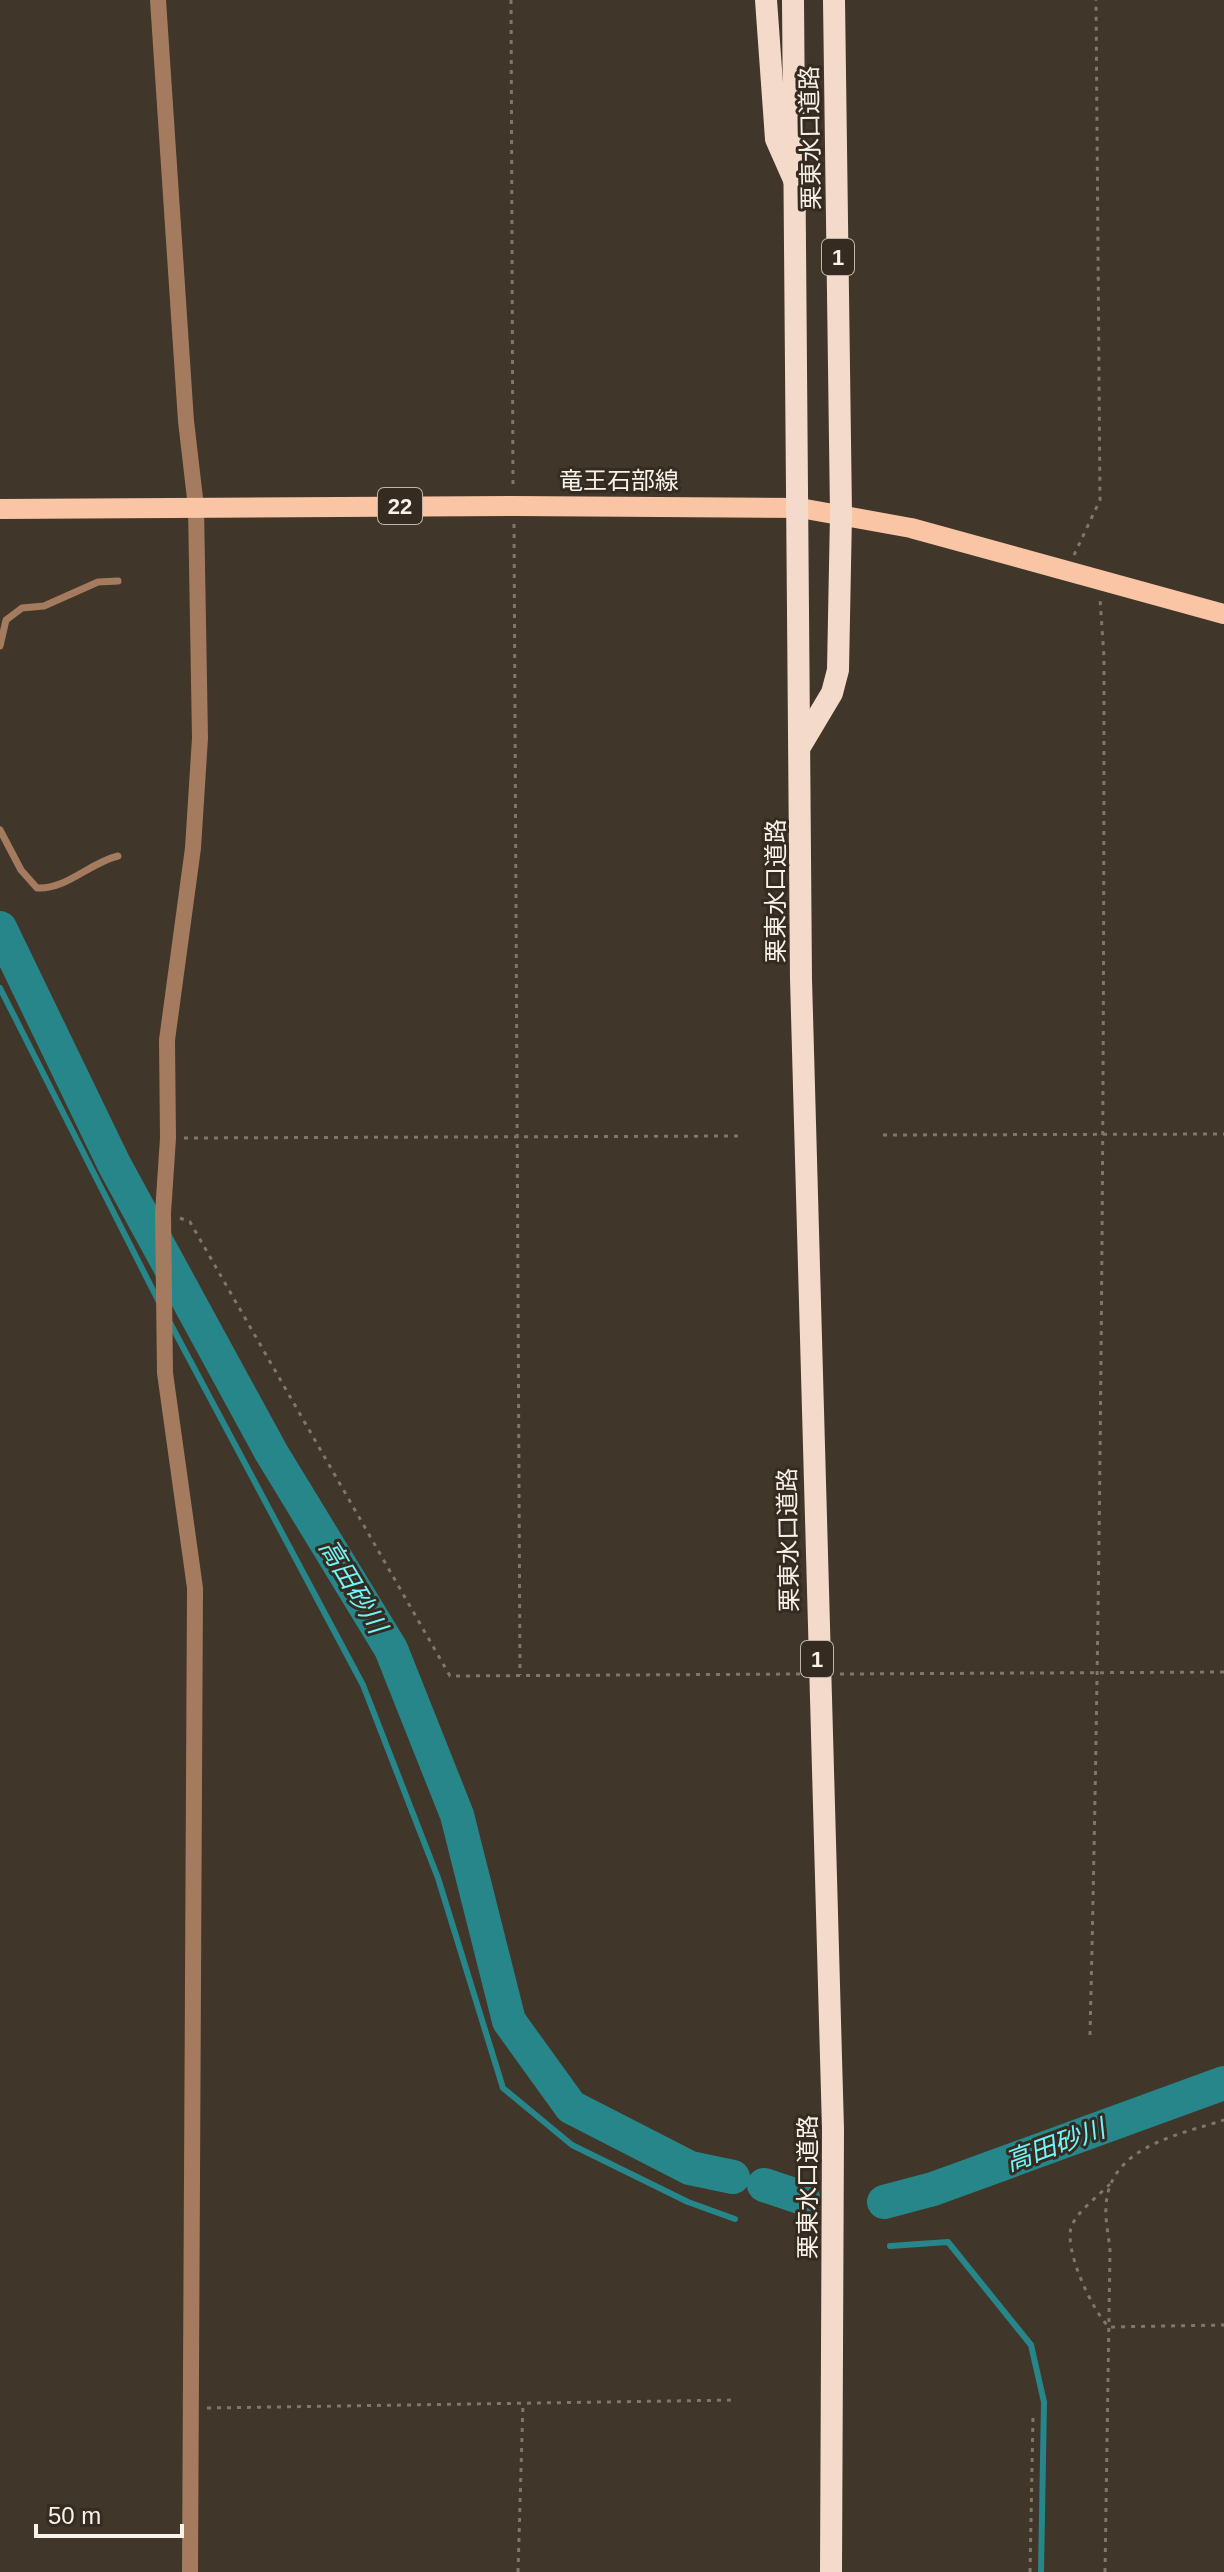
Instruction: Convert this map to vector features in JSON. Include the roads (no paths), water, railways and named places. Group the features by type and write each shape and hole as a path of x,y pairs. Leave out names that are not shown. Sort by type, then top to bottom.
{"highway":[{"name":"栗東水口道路","path":"766,0 776,139 797,187"},
{"name":"栗東水口道路","path":"793,0 800,508 801,979 833,2129 831,2572"},
{"name":"栗東水口道路","path":"800,746 832,693 838,670 841,514 834,0"}],"main road":[{"name":"竜王石部線","path":"0,509 800,508 841,514 1068,569 1224,614"}],"street":[{"path":"158,0 186,421 196,507 200,738 193,848 167,1040 168,1138 164,1218 165,1373 195,1588 190,2572"}],"lane":[{"path":"0,646 6,620 22,608 44,606 98,582 118,581"},
{"path":"0,830 21,870 37,888 54,889 100,860 118,856"}],"waterway":[{"name":"高田砂川","path":"0,928 114,1164 271,1452 391,1649 457,1815 509,2021 571,2107 690,2168 733,2177"},
{"path":"0,988 160,1304"},
{"path":"169,1321 363,1685 438,1878 503,2088 572,2145 688,2202 735,2219"},
{"name":"高田砂川","path":"884,2202 933,2189 1224,2083"},
{"name":"高田砂川","path":"764,2185 803,2198"},
{"path":"890,2246 948,2242 1031,2345 1044,2402 1041,2572"}]}
